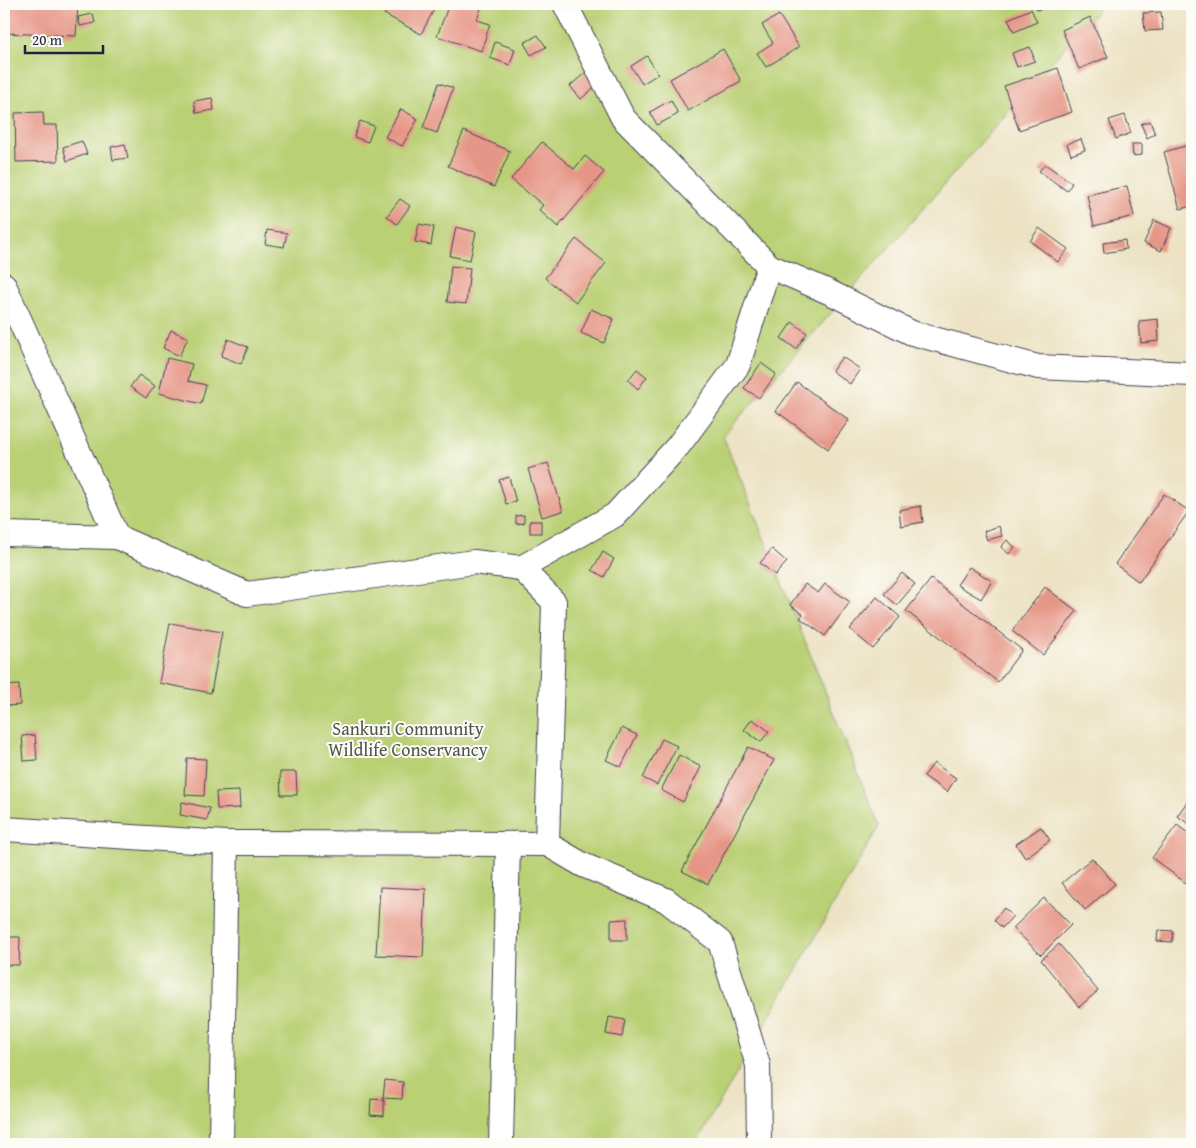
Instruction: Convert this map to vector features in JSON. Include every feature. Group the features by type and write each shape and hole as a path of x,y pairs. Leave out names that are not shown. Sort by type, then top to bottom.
{"street":[{"path":"565,4 623,118 769,266 829,292 912,333 1038,367 1192,374"},
{"path":"4,534 117,537 247,594 474,562 521,568 615,515 678,446 738,365 769,266"},
{"path":"4,285 117,537"},
{"path":"521,568 554,602 548,844"},
{"path":"4,829 226,843 548,844 583,864 666,900 720,942 758,1065 759,1144"},
{"path":"221,1144 226,843"},
{"path":"501,1144 508,844"}],"green space":[{"name":"Sankuri Community Wildlife Conservancy","path":"4,4 1103,4 723,436 879,826 696,1144 4,1144"}],"building":[{"path":"4,4 78,4 76,36 4,33"},
{"path":"390,4 437,4 421,34 384,14"},
{"path":"449,4 468,4 481,8 477,20 490,24 481,51 437,36"},
{"path":"1035,4 1054,4 1037,10"},
{"path":"1031,9 1037,22 1014,32 1008,19"},
{"path":"1161,12 1163,30 1145,31 1143,13"},
{"path":"93,14 95,23 80,26 78,17"},
{"path":"779,15 799,47 766,67 757,53 773,43 762,25"},
{"path":"1090,17 1108,57 1079,69 1062,30"},
{"path":"538,35 546,47 531,55 524,43"},
{"path":"495,42 515,49 510,65 490,58"},
{"path":"1030,47 1035,61 1017,67 1012,53"},
{"path":"723,49 741,81 688,111 670,79"},
{"path":"647,56 658,74 642,84 631,66"},
{"path":"1058,68 1072,112 1019,130 1004,86"},
{"path":"586,72 598,84 581,99 570,86"},
{"path":"439,83 453,88 437,133 423,128"},
{"path":"212,98 214,110 196,113 194,101"},
{"path":"671,100 678,114 657,125 650,112"},
{"path":"401,109 418,119 402,146 385,137"},
{"path":"43,112 44,125 57,125 58,161 16,162 15,113"},
{"path":"1125,115 1131,133 1116,139 1109,120"},
{"path":"360,121 374,126 368,142 354,137"},
{"path":"1150,121 1155,134 1147,138 1141,124"},
{"path":"464,131 510,151 494,187 448,166"},
{"path":"1081,139 1085,150 1071,155 1067,144"},
{"path":"82,141 87,154 67,161 63,147"},
{"path":"542,142 574,169 585,156 604,172 558,227 539,210 543,205 511,179"},
{"path":"125,144 128,158 113,160 111,147"},
{"path":"1132,144 1142,144 1142,155 1133,156"},
{"path":"1192,144 1192,206 1180,209 1164,152"},
{"path":"1045,164 1072,183 1067,191 1039,171"},
{"path":"1127,186 1134,216 1094,226 1087,195"},
{"path":"400,199 410,206 397,224 387,216"},
{"path":"1154,220 1171,228 1161,251 1144,243"},
{"path":"419,224 434,227 431,245 415,242"},
{"path":"456,227 476,232 470,260 450,256"},
{"path":"1039,228 1068,249 1058,262 1030,241"},
{"path":"267,230 287,233 284,247 265,244"},
{"path":"576,239 606,263 576,302 545,278"},
{"path":"1125,240 1126,249 1104,253 1103,243"},
{"path":"451,266 470,268 466,304 447,302"},
{"path":"591,309 614,319 604,343 581,333"},
{"path":"1158,319 1159,341 1141,343 1139,321"},
{"path":"792,322 807,333 796,349 781,338"},
{"path":"171,330 188,338 179,356 163,348"},
{"path":"228,339 248,347 241,364 221,356"},
{"path":"842,357 860,369 850,384 832,371"},
{"path":"167,358 192,364 188,381 206,385 201,404 159,393"},
{"path":"761,363 776,374 759,398 744,388"},
{"path":"637,369 647,377 638,389 628,380"},
{"path":"139,375 155,386 146,398 130,387"},
{"path":"797,382 849,420 828,449 776,411"},
{"path":"548,463 563,511 542,517 528,469"},
{"path":"509,477 516,502 506,504 499,480"},
{"path":"1164,494 1189,511 1139,582 1115,564"},
{"path":"921,506 923,522 901,526 899,510"},
{"path":"524,515 524,523 516,524 516,516"},
{"path":"530,521 541,521 541,533 530,533"},
{"path":"999,526 1002,536 987,540 984,531"},
{"path":"1007,540 1015,547 1009,554 1001,547"},
{"path":"772,549 787,562 775,575 760,563"},
{"path":"603,552 614,559 604,577 592,570"},
{"path":"969,567 992,581 981,599 957,585"},
{"path":"902,573 915,584 897,605 884,594"},
{"path":"931,579 1022,650 998,682 906,611"},
{"path":"805,584 818,593 825,584 850,602 825,636 800,618 803,614 790,605"},
{"path":"1045,587 1077,611 1043,655 1012,631"},
{"path":"877,597 900,617 873,649 850,629"},
{"path":"170,623 222,632 211,693 159,683"},
{"path":"19,685 20,705 4,706 4,686"},
{"path":"752,719 769,731 761,742 744,730"},
{"path":"622,728 637,735 621,767 606,760"},
{"path":"35,735 37,760 24,761 22,736"},
{"path":"662,739 677,746 657,785 643,778"},
{"path":"748,747 774,760 708,884 682,871"},
{"path":"679,755 701,767 683,802 661,790"},
{"path":"187,758 206,759 204,796 185,795"},
{"path":"934,763 956,778 947,792 924,776"},
{"path":"280,772 296,772 297,795 281,795"},
{"path":"239,791 240,808 217,809 216,792"},
{"path":"182,802 210,808 207,820 180,815"},
{"path":"1187,802 1192,805 1192,826 1177,816"},
{"path":"1177,825 1192,836 1192,876 1187,884 1152,858"},
{"path":"1041,827 1050,840 1025,858 1016,844"},
{"path":"1092,858 1115,884 1085,910 1062,883"},
{"path":"380,887 426,889 423,957 376,955"},
{"path":"1044,898 1071,925 1041,955 1013,928"},
{"path":"1004,908 1013,916 1002,928 994,920"},
{"path":"627,919 627,940 611,940 611,920"},
{"path":"1158,930 1173,931 1172,942 1157,941"},
{"path":"4,937 20,937 19,965 4,965"},
{"path":"1059,944 1098,991 1079,1007 1041,960"},
{"path":"609,1017 625,1020 622,1037 606,1034"},
{"path":"385,1080 403,1082 402,1099 383,1098"},
{"path":"371,1099 384,1100 384,1116 370,1115"}]}
